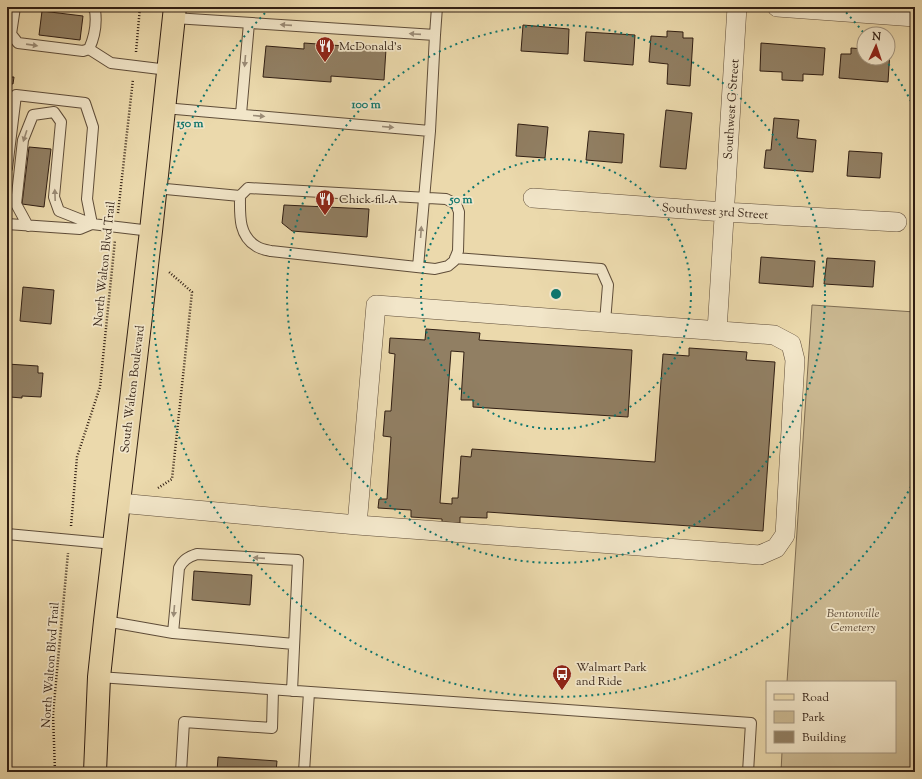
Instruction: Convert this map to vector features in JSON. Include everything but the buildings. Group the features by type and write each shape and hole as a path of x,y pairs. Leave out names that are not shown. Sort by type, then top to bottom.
{"main road":[{"name":"South Walton Boulevard","path":"94,772 105,621 151,231 174,12"}],"street":[{"name":"Southwest G Street","path":"717,331 738,7"},
{"path":"777,7 915,17"},
{"name":"Southwest 3rd Street","path":"533,198 724,212 897,222"},
{"path":"118,504 357,525 760,555 776,548 785,535 795,360 791,344 774,335 376,305 357,525"}],"lane":[{"path":"15,7 11,34 18,43 83,51 89,49 94,38 96,18 95,10 92,7"},
{"path":"418,267 430,131 437,7"},
{"path":"174,12 249,23 435,35"},
{"path":"241,114 249,23"},
{"path":"89,49 111,63 168,70"},
{"path":"7,168 16,95 85,103 94,127 87,198 92,224"},
{"path":"164,108 430,131"},
{"path":"28,226 16,204 23,140 33,114 54,112 61,122 54,197 58,211 92,224 151,231"},
{"path":"155,188 240,196"},
{"path":"248,188 424,198 446,199 456,204 459,212 458,252 448,266 435,269 271,251 256,247 246,237 240,222 240,196 248,188"},
{"path":"7,224 80,229 92,224"},
{"path":"455,258 601,270 608,285 604,322"},
{"path":"7,534 114,544"},
{"path":"172,633 179,568 183,561 190,556 198,554 298,560 292,691"},
{"path":"105,621 172,633 294,644"},
{"path":"100,677 751,722 748,772"},
{"path":"181,772 184,722 272,728 273,690"},
{"path":"304,772 309,692"}],"path":[{"name":"North Walton Blvd Trail","path":"72,519 77,457 100,387 140,7"},
{"path":"156,490 172,479 192,292 169,272"},
{"name":"North Walton Blvd Trail","path":"55,772 53,714 68,560"}],"green space":[{"name":"Bentonville Cemetery","path":"812,305 915,312 915,772 781,772 782,753 896,753 896,681 787,681"}],"place":[{"name":"McDonald's","path":"325,63"},
{"name":"Chick-fil-A","path":"325,216"},
{"name":"Walmart Park and Ride","path":"562,691"}]}
